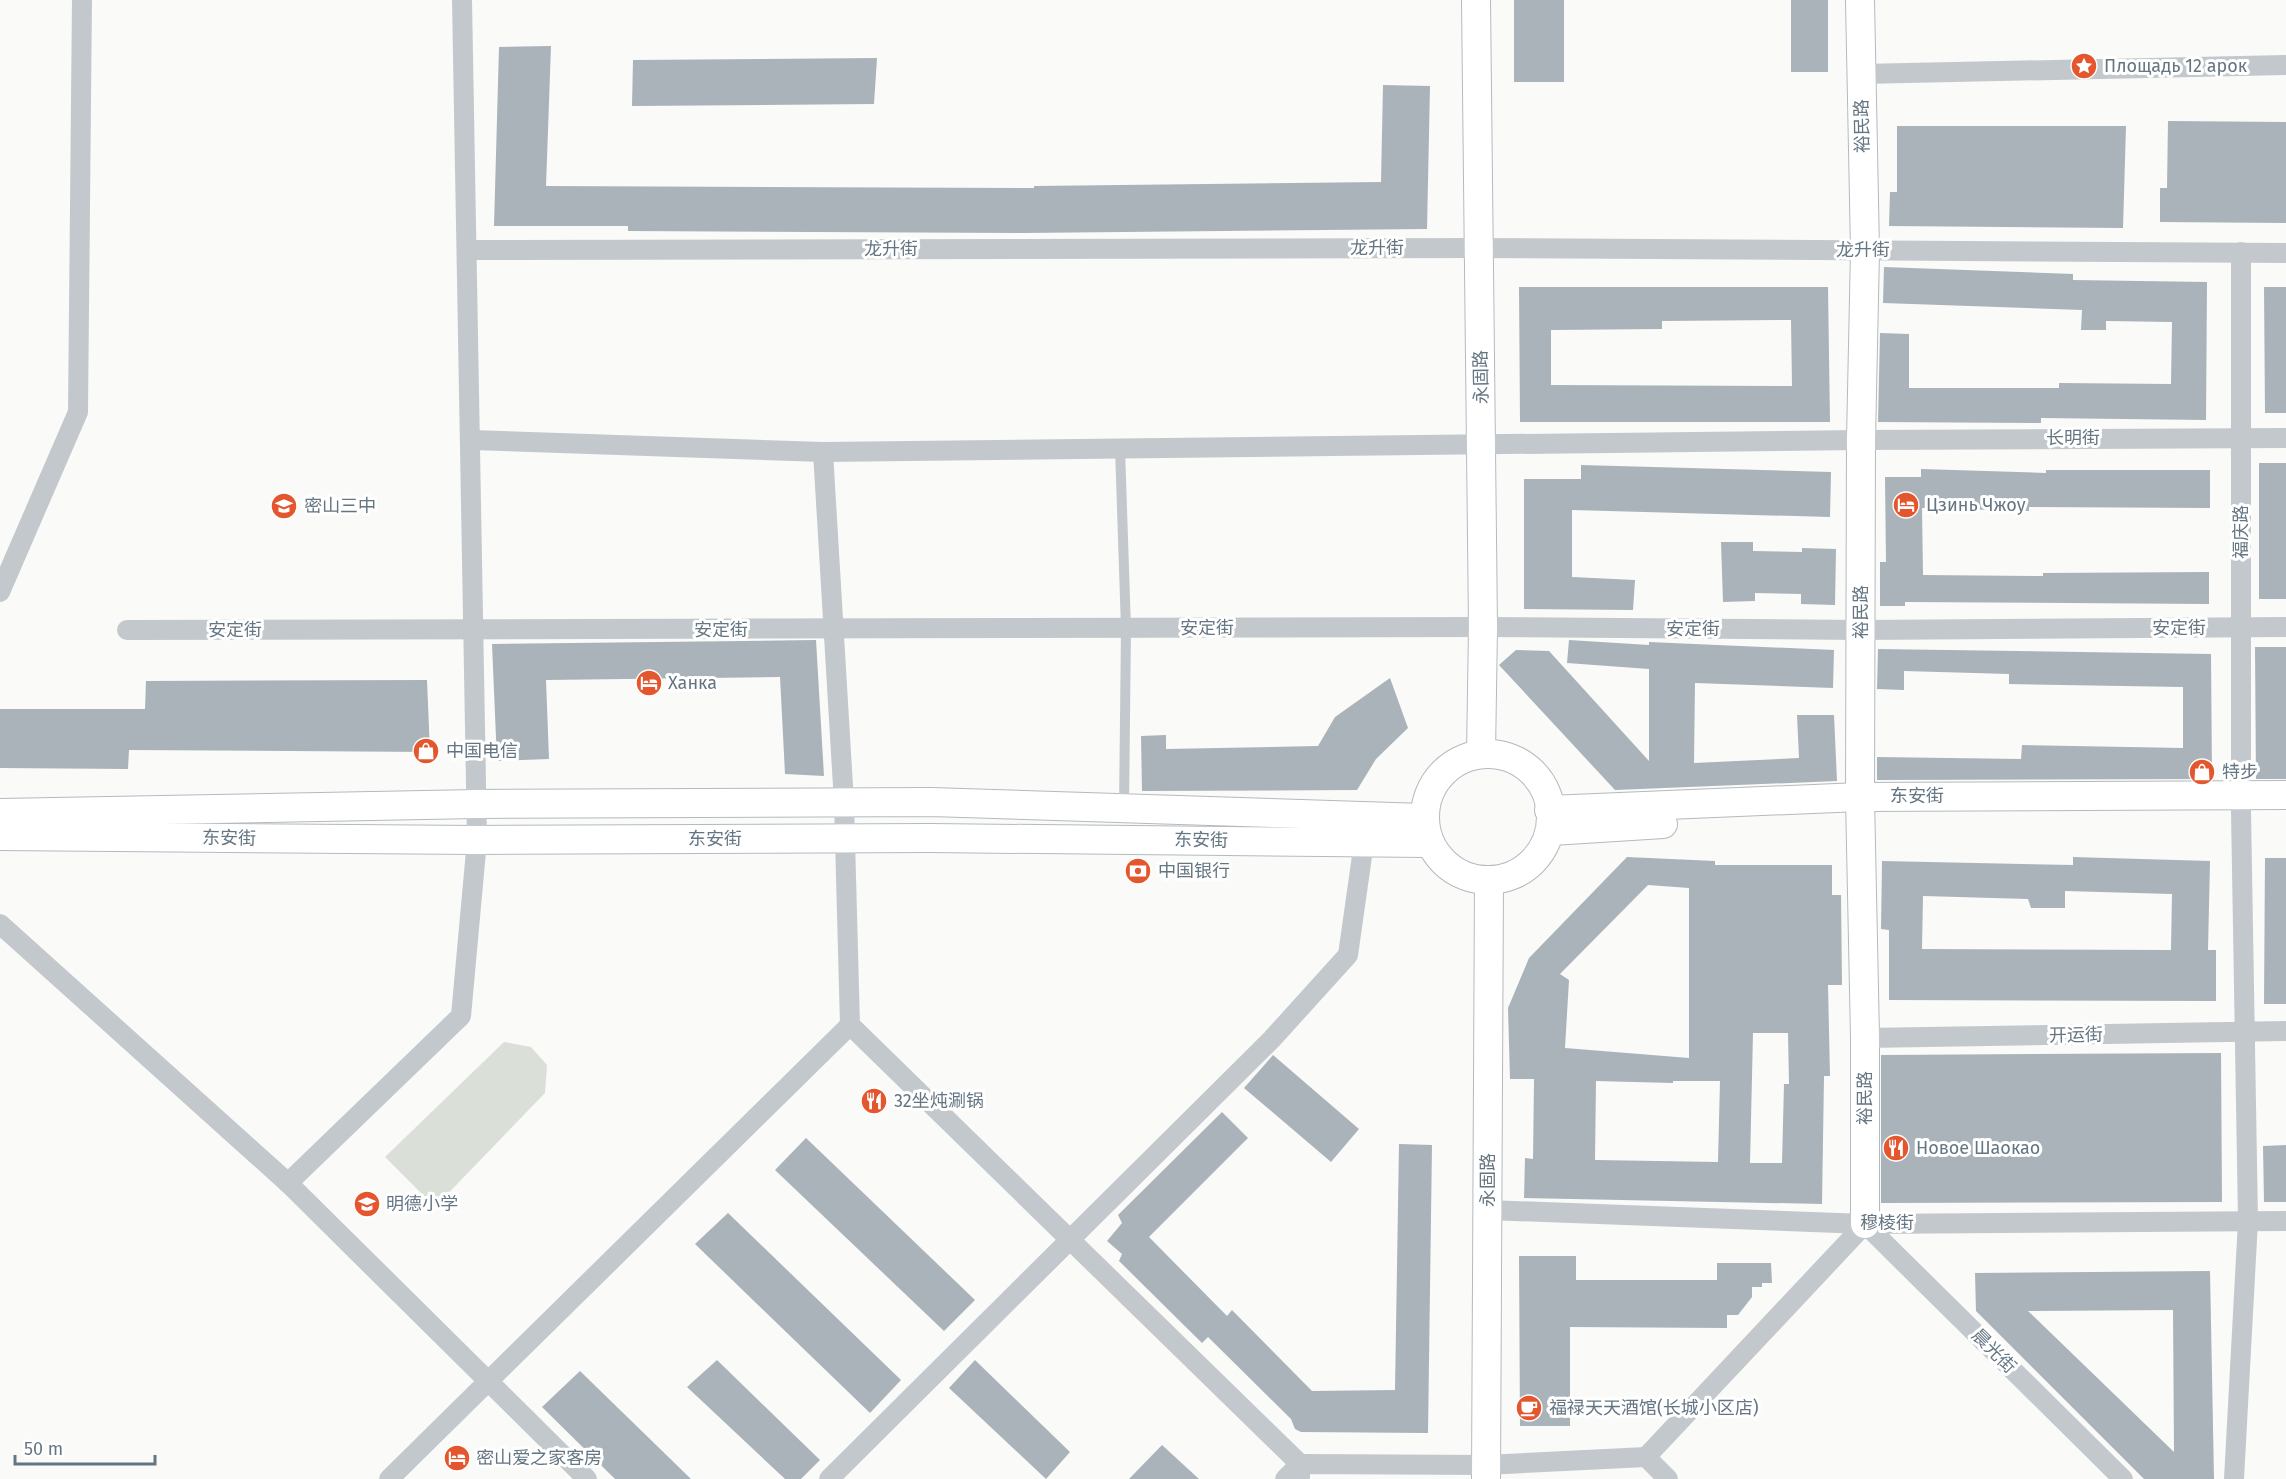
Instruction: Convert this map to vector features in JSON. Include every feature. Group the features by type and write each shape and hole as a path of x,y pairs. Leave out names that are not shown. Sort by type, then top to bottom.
{"main road":[{"name":"永固路","path":"1476,0 1482,444 1481,754"},
{"name":"裕民路","path":"1860,0 1865,250 1861,440 1861,805 1865,1224"},
{"path":"1481,754 1512,757 1532,771 1547,792 1550,820 1534,861 1514,876 1489,881 1464,877 1443,863 1426,830 1428,793 1442,772 1462,758 1481,754"},
{"name":"东安街","path":"1550,820 1861,805 2241,803 2286,795"},
{"name":"东安街","path":"0,813 477,804 931,802 1124,808 1426,830"},
{"name":"东安街","path":"2241,803 2286,811"},
{"name":"东安街","path":"0,836 477,840 845,838 1364,842 1426,830"},
{"name":"永固路","path":"1486,1472 1489,881"}],"street":[{"path":"0,592 78,412 82,0"},
{"path":"288,1183 460,1016 477,840 469,250 462,0"},
{"path":"1861,74 2286,65"},
{"name":"龙升街","path":"469,250 1480,248 2286,253"},
{"name":"福庆路","path":"2234,1479 2248,1221 2241,803 2241,252"},
{"name":"长明街","path":"471,440 823,452 1861,440 2286,438"},
{"path":"823,452 844,803 850,1025 1069,1239 1300,1471"},
{"name":"安定街","path":"127,630 1483,627 1861,630 2286,627"},
{"path":"829,1479 1272,1040 1348,955 1364,842"},
{"path":"0,924 288,1183 587,1479"},
{"path":"389,1479 850,1025"},
{"name":"开运街","path":"1865,1038 2286,1031"},
{"name":"穆棱街","path":"1488,1210 1865,1224 2286,1221"},
{"path":"1285,1479 1300,1471 1486,1472 1646,1457 1865,1224"},
{"name":"晨光街","path":"1865,1224 2123,1479"},
{"path":"1646,1457 1668,1479"}],"lane":[{"path":"1120,448 1126,629 1124,808"}],"shaded area":[{"path":"504,1042 531,1047 547,1065 545,1093 435,1207 385,1157"}],"building":[{"path":"1514,0 1564,0 1564,82 1514,82"},
{"path":"1791,0 1828,0 1828,72 1791,72"},
{"path":"551,46 546,186 1034,188 1034,186 1381,182 1383,85 1430,86 1427,229 1024,233 628,231 628,226 494,226 499,47"},
{"path":"877,58 874,104 632,106 633,60"},
{"path":"2168,121 2286,122 2286,223 2160,222 2160,188 2167,188"},
{"path":"1897,126 2126,126 2123,228 1889,226 1890,192 1897,192"},
{"path":"1884,267 2073,274 2073,280 2207,282 2206,420 2041,418 2041,423 1878,422 1880,333 1909,334 1909,388 2059,388 2059,383 2171,384 2172,322 2106,321 2106,330 2081,330 2082,310 1883,303"},
{"path":"1519,287 1828,287 1830,422 1520,422","holes":["1791,320 1792,386 1551,385 1551,330 1662,329 1662,321"]},
{"path":"2264,287 2286,287 2286,413 2265,413"},
{"path":"2259,463 2286,463 2286,599 2259,599"},
{"path":"1581,465 1831,472 1830,517 1572,510 1572,577 1635,580 1633,610 1524,609 1524,479 1581,479"},
{"path":"1921,469 2046,473 2046,470 2210,470 2210,508 2029,507 2029,511 1922,508 1923,575 2043,576 2043,573 2209,572 2209,604 1905,602 1905,606 1880,606 1880,562 1886,562 1885,477 1921,477"},
{"path":"1721,542 1753,542 1753,551 1802,552 1802,548 1836,549 1835,605 1801,604 1801,594 1755,593 1755,601 1723,602"},
{"path":"816,640 824,776 785,774 780,677 546,680 549,759 497,761 492,644"},
{"path":"1569,640 1649,645 1649,642 1834,650 1833,688 1695,683 1694,763 1799,758 1797,715 1834,715 1837,781 1615,790 1499,665 1516,650 1549,651 1649,761 1649,669 1567,663"},
{"path":"2255,647 2286,647 2286,779 2256,779"},
{"path":"1878,649 2211,654 2212,779 1877,780 1877,757 2021,759 2022,745 2183,748 2183,687 2009,684 2009,674 1904,671 1904,690 1877,689"},
{"path":"1390,678 1408,728 1376,759 1357,790 1142,791 1141,736 1166,735 1166,749 1318,746 1335,717"},
{"path":"427,680 430,752 129,750 128,769 0,768 0,709 145,709 146,681"},
{"path":"1627,857 1715,861 1715,865 1832,865 1832,895 1841,895 1842,985 1828,985 1830,1076 1824,1076 1822,1204 1524,1198 1525,1158 1533,1159 1534,1079 1510,1079 1508,1008 1529,958","holes":["1648,885 1689,888 1689,1058 1565,1048 1569,980 1560,974","1753,1033 1788,1033 1789,1084 1784,1084 1782,1163 1750,1163","1596,1081 1673,1083 1673,1081 1720,1081 1718,1162 1595,1160"]},
{"path":"2073,857 2210,861 2208,950 2216,950 2216,1001 1889,1000 1889,930 1881,929 1882,861 2073,865","holes":["2065,891 2172,894 2171,950 1922,949 1923,896 2028,899 2031,908 2065,908"]},
{"path":"2265,858 2286,858 2286,1004 2264,1004"},
{"path":"2221,1053 2222,1202 1881,1203 1881,1055"},
{"path":"1273,1055 1359,1129 1331,1162 1244,1088"},
{"path":"1222,1112 1248,1138 1149,1237 1227,1316 1232,1310 1312,1391 1395,1390 1399,1144 1432,1145 1428,1433 1301,1432 1295,1429 1291,1419 1208,1337 1202,1343 1119,1261 1122,1254 1107,1241 1122,1223 1118,1215"},
{"path":"806,1138 975,1300 944,1331 775,1170"},
{"path":"2286,1145 2286,1202 2264,1202 2263,1146"},
{"path":"728,1213 901,1380 870,1413 695,1244"},
{"path":"1519,1256 1576,1256 1576,1280 1717,1280 1717,1263 1771,1263 1772,1283 1762,1283 1762,1287 1752,1287 1752,1297 1738,1315 1727,1315 1727,1328 1570,1327 1570,1426 1520,1426"},
{"path":"2210,1271 2214,1479 2144,1479 1976,1311 1975,1273","holes":["2173,1310 2174,1452 2028,1311"]},
{"path":"717,1360 820,1460 801,1479 785,1479 687,1387"},
{"path":"975,1360 1070,1452 1046,1479 949,1388"},
{"path":"580,1371 691,1479 615,1479 542,1407"},
{"path":"1162,1445 1199,1479 1129,1479"}],"place":[{"name":"Площадь 12 арок","path":"2084,66"},
{"name":"Цзинь Чжоу","path":"1906,505"},
{"name":"密山三中","path":"284,506"},
{"name":"Ханка","path":"649,683"},
{"name":"中国电信","path":"426,751"},
{"name":"特步","path":"2202,772"},
{"name":"中国银行","path":"1138,871"},
{"name":"32坐炖涮锅","path":"874,1101"},
{"name":"Новое Шаокао","path":"1896,1148"},
{"name":"明德小学","path":"367,1204"},
{"name":"福禄天天酒馆(长城小区店)","path":"1529,1408"},
{"name":"密山爱之家客房","path":"457,1458"}]}
